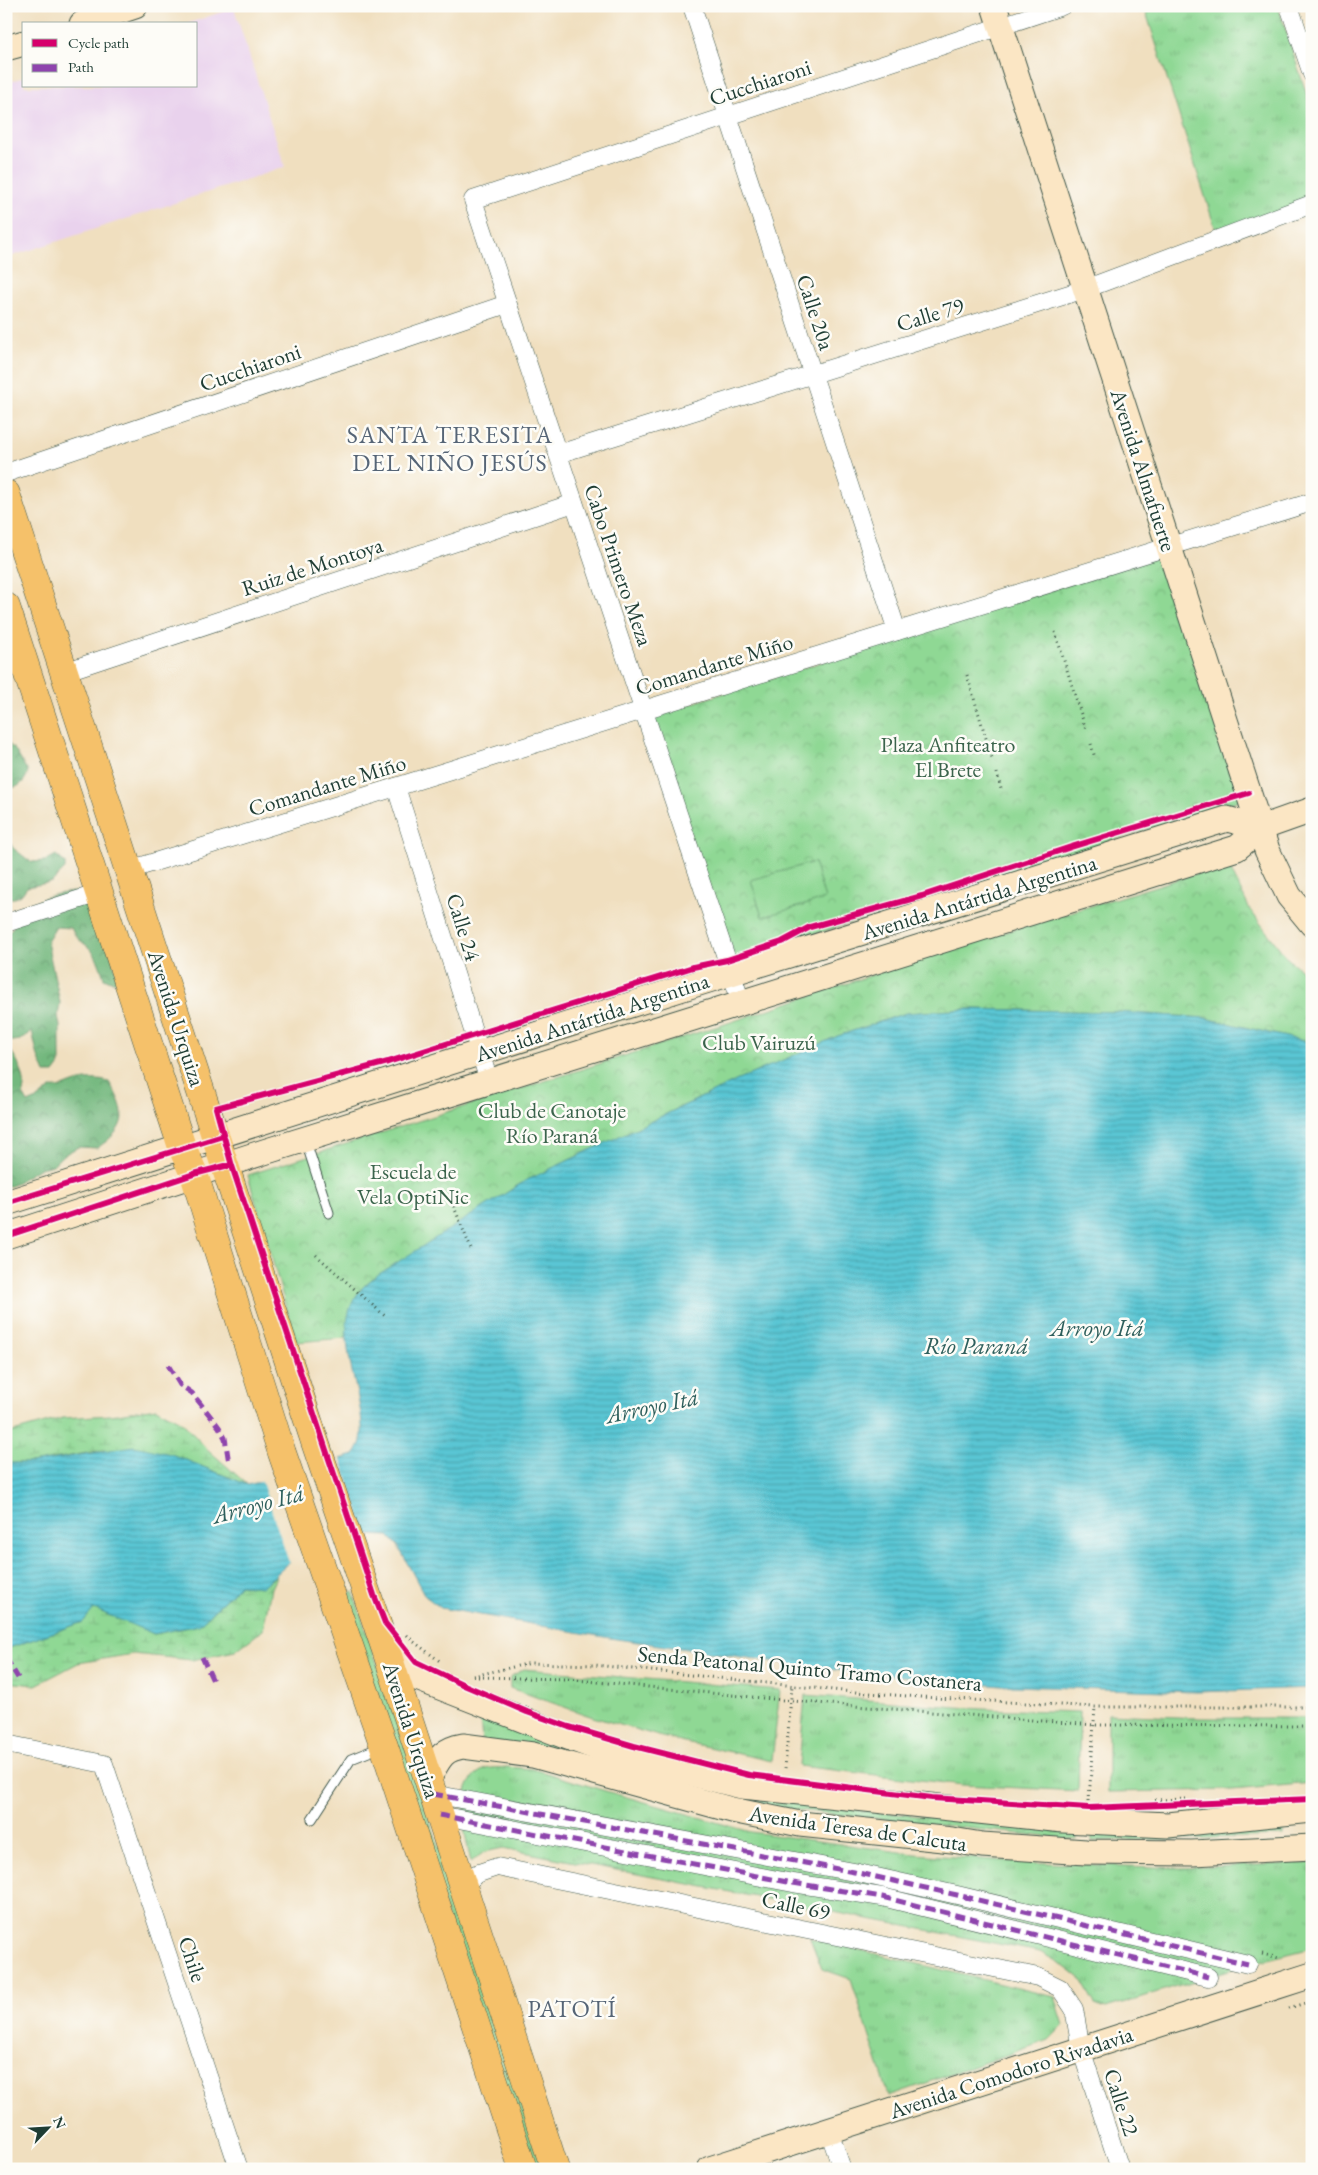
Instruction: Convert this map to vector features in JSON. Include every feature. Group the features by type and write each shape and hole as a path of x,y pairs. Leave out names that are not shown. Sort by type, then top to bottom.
{"main road":[{"path":"88,22 136,6"},
{"name":"Avenida Almafuerte","path":"997,16 1267,850 1289,896 1312,924"},
{"path":"6,48 22,44"},
{"name":"Avenida Urquiza","path":"6,494 315,1442 356,1563 394,1640 433,1796 556,2169"},
{"name":"Avenida Urquiza","path":"6,606 12,644 100,893 182,1147 194,1174 282,1453 384,1746 523,2169"},
{"name":"Avenida Antártida Argentina","path":"6,1236 194,1174 225,1166 489,1081 1232,850 1261,828 1312,810"},
{"name":"Avenida Antártida Argentina","path":"6,1203 1227,819 1261,828"},
{"name":"Avenida Teresa de Calcuta","path":"394,1640 417,1678 620,1756 742,1786 1063,1820 1168,1825 1312,1810"},
{"name":"Avenida Teresa de Calcuta","path":"433,1796 441,1754 452,1748 463,1746 533,1755 732,1810 800,1824 952,1840 982,1845 1086,1852 1192,1853 1312,1847"},
{"name":"Avenida Comodoro Rivadavia","path":"710,2169 1312,1975"}],"street":[{"name":"Calle 20a","path":"692,6 897,631"},
{"name":"Cucchiaroni","path":"473,200 727,116 997,16 1062,6"},
{"path":"1289,6 1312,74"},
{"name":"Cabo Primero Meza","path":"473,200 741,1002"},
{"name":"Calle 79","path":"558,454 1085,289 1312,204"},
{"name":"Cucchiaroni","path":"6,473 507,304"},
{"name":"Comandante Miño","path":"129,870 1312,502"},
{"name":"Ruiz de Montoya","path":"64,672 574,503"},
{"name":"Calle 24","path":"396,787 489,1081"},
{"path":"6,923 100,893"},
{"name":"Chile","path":"6,1744 104,1764 239,2169"},
{"path":"433,1796 854,1872 1248,1964"},
{"path":"433,1796 793,1883 882,1896 1208,1977"},
{"name":"Calle 69","path":"463,1887 476,1874 497,1867 1038,1977 1060,1988 1074,2009 1081,2049"},
{"name":"Calle 22","path":"1081,2049 1120,2169"},
{"path":"829,2131 842,2169"}],"lane":[{"path":"305,1139 329,1213"},
{"path":"312,1819 351,1759 384,1746"}],"path":[{"path":"1055,632 1086,730"},
{"path":"967,675 992,758"},
{"path":"1090,744 1095,758"},
{"path":"997,773 1001,789"},
{"path":"450,1197 471,1249"},
{"path":"316,1255 385,1316"},
{"path":"394,1640 414,1642 445,1664"},
{"path":"470,1677 478,1681"},
{"path":"470,1677 566,1679 791,1701 1094,1725 1312,1726"},
{"path":"785,1773 792,1686"},
{"path":"1089,1802 1095,1707"},
{"path":"1152,1804 1188,1799"},
{"path":"1080,1801 1098,1802"},
{"path":"1152,1804 1193,1805"}],"shaded area":[{"path":"234,8 285,167 6,258 6,83 22,78 22,88 198,88 198,22 192,22"}],"green space":[{"path":"1144,6 1278,6 1312,111 1312,207 1218,237"},
{"name":"Plaza Anfiteatro El Brete","path":"1165,553 1243,799 730,961 652,716"},
{"path":"6,741 15,750 28,772 23,782 14,787 6,786"},
{"path":"6,836 13,848 31,862 45,861 56,855 65,863 65,869 52,882 27,887 22,894 15,898 6,898"},
{"path":"814,862 825,899 762,917 751,880"},
{"path":"1228,864 1250,910 1287,958 1312,979 1312,1043 1205,1018 1116,1012 970,1009 906,1013 838,1036 738,1080 525,1181 368,1282 357,1295 351,1307 346,1338 296,1342 248,1175 725,1024 950,949"},
{"path":"74,892 95,904 119,980 113,982 104,978 98,960 71,928 56,927 47,942 60,1002 58,1016 60,1026 60,1065 54,1073 45,1073 38,1057 32,1031 20,1040 6,1042 8,955 6,936 27,910 41,899"},
{"path":"6,1047 15,1057 20,1067 24,1083 23,1094 28,1103 37,1099 51,1088 80,1081 97,1080 109,1082 120,1102 122,1111 122,1119 115,1133 97,1148 78,1147 62,1156 53,1165 40,1168 11,1186 6,1186"},
{"path":"156,1408 182,1422 206,1448 248,1485 171,1454 103,1450 32,1463 6,1463 6,1434 63,1418 111,1415"},
{"path":"277,1575 271,1588 263,1630 235,1651 192,1660 133,1654 78,1663 36,1685 6,1682 6,1649 83,1622 93,1609 126,1614 154,1634 199,1625 240,1585 262,1587"},
{"path":"353,1592 547,2169 529,2169 343,1594"},
{"path":"524,1669 780,1690 772,1761 662,1737 593,1717 510,1688 510,1677"},
{"path":"805,1695 982,1709 1080,1712 1078,1791 963,1785 799,1766"},
{"path":"490,1712 711,1789 813,1806 1077,1831 1077,1840 769,1807 482,1741 480,1717"},
{"path":"1108,1714 1200,1718 1312,1718 1312,1783 1232,1790 1108,1792"},
{"path":"507,1767 533,1769 751,1832 915,1854 1019,1862 1179,1868 1312,1863 1312,1948 1248,1964 1106,2008 1095,2004 1080,1978 1063,1965 1040,1952 503,1848 484,1852 471,1862 464,1826 464,1799 468,1787 474,1777 483,1770"},
{"path":"1283,1828 1283,1836 1092,1841 1091,1833 1204,1833"},
{"path":"810,1938 1055,1997 1064,2025 1049,2040 889,2096 851,1979 822,1969"}],"water":[{"name":"Río Paraná","path":"970,1009 1116,1012 1205,1018 1312,1043 1312,1688 1197,1692 1012,1686 826,1669 610,1638 441,1608 425,1596 398,1546 389,1536 361,1535 290,1562 262,1587 240,1585 199,1625 154,1634 94,1609 83,1622 6,1649 6,1463 32,1463 134,1446 171,1454 248,1485 354,1455 361,1440 362,1422 349,1355 347,1332 349,1311 359,1292 376,1276 525,1181 738,1080 838,1036 906,1013"}],"pier":[{"path":"340,1457 367,1538 362,1537 290,1565 261,1479"}],"marked path":[{"path":"168,1365 180,1385 192,1393 219,1427 225,1438 229,1463"},
{"path":"202,1657 214,1683"},
{"path":"6,1658 18,1678"},
{"path":"433,1794 854,1872 1248,1964"},
{"path":"439,1815 793,1883 882,1897 1208,1977"}],"cycle path":[{"path":"1249,793 1071,847 922,896 810,927 782,942 727,960 693,967 388,1062 216,1108 232,1166 374,1595 385,1623 416,1662 527,1712 569,1727 634,1746 749,1775 932,1798 1089,1808 1312,1799"},
{"path":"6,1203 223,1136"},
{"path":"6,1236 194,1174 232,1166"}],"district":[{"name":"SANTA TERESITA DEL NIÑO JESÚS","path":"450,449"},
{"name":"PATOTÍ","path":"572,2009"}],"park label":[{"name":"Club Vairuzú","path":"759,1042"},
{"name":"Club de Canotaje Río Paraná","path":"552,1122"},
{"name":"Escuela de Vela OptiNic","path":"413,1184"}],"water label":[{"name":"Arroyo Itá","path":"1097,1328"},
{"name":"Arroyo Itá","path":"652,1406"},
{"name":"Arroyo Itá","path":"258,1504"}]}
